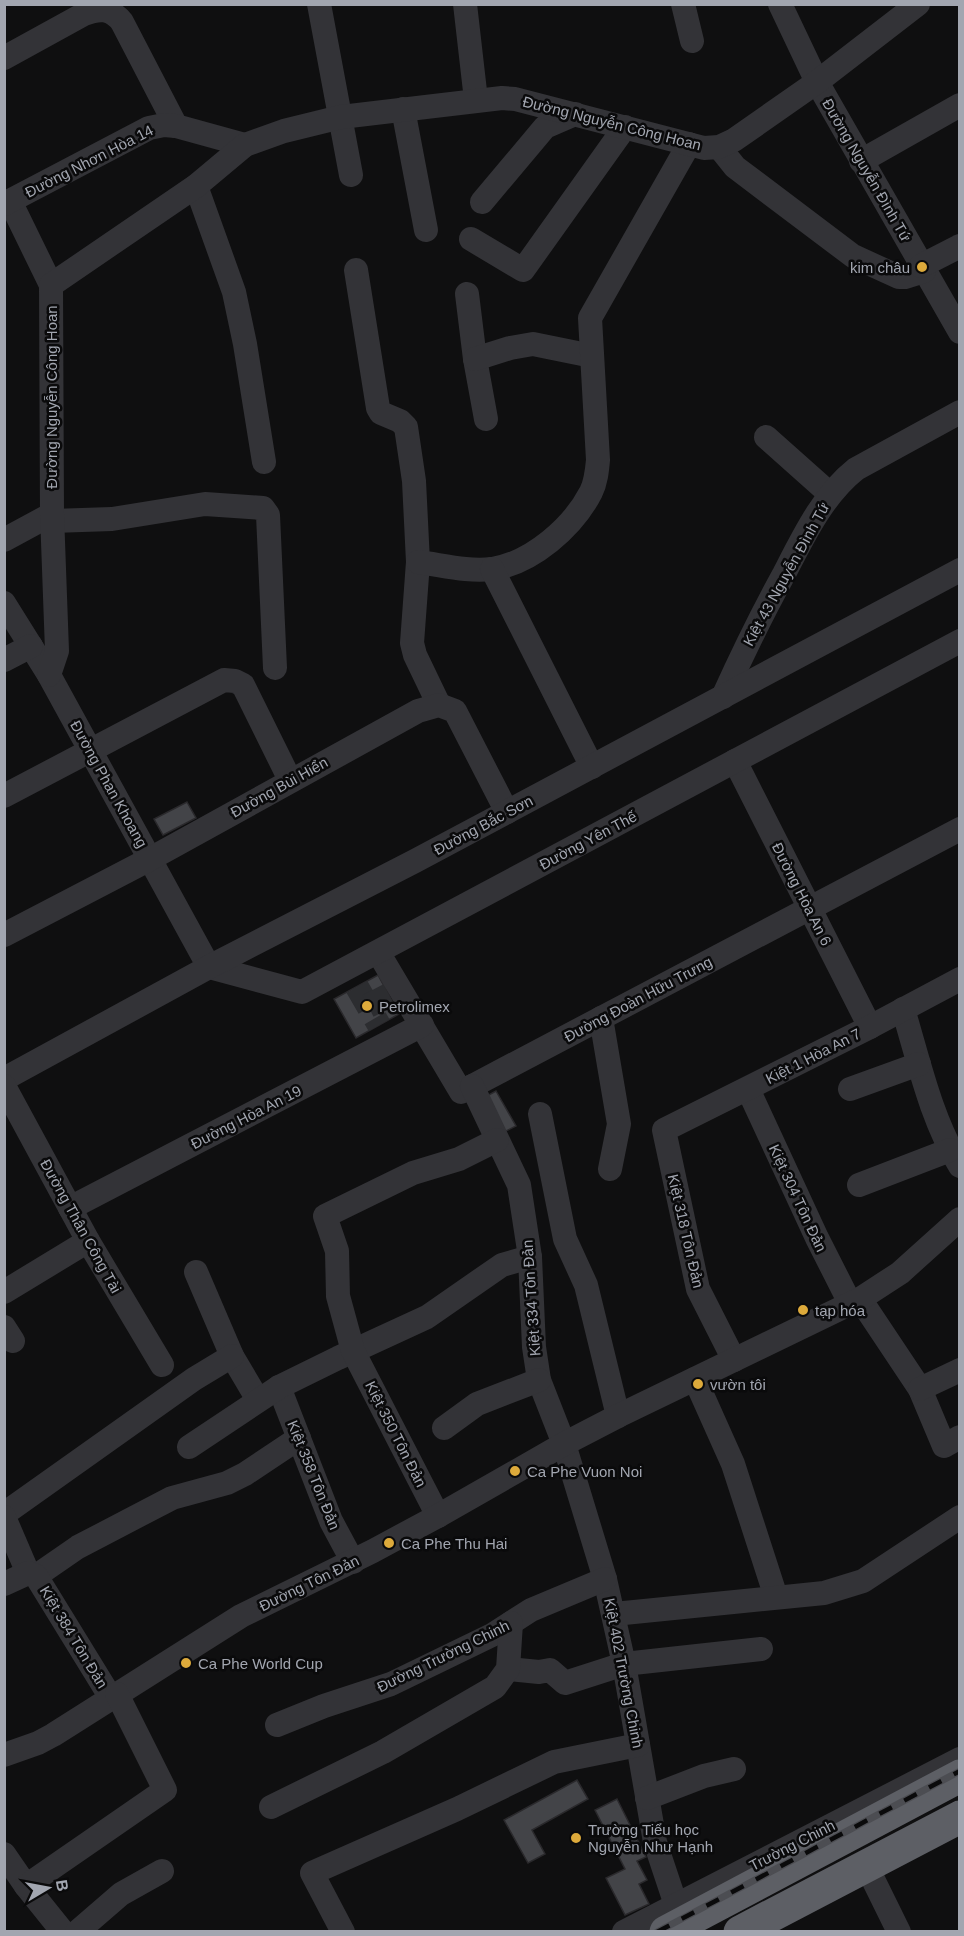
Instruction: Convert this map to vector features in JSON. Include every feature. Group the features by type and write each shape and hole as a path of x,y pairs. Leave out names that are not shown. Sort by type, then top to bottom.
{"highway":[{"path":"671,1918 960,1776"},
{"path":"744,1931 960,1817"}],"street":[{"path":"318,4 351,175"},
{"path":"465,4 476,100"},
{"path":"683,4 692,41"},
{"name":"Đường Nguyễn Đình Tứ","path":"780,4 817,82 960,332"},
{"name":"Đường Nguyễn Công Hoan","path":"50,675 57,651 52,517 51,285 196,186 245,145 284,131 341,117 476,100 515,99 704,148 719,147 734,140 817,82 918,4"},
{"path":"4,58 84,14 106,9 116,14 122,22 176,126 245,145"},
{"path":"861,161 960,105"},
{"path":"403,109 426,230"},
{"path":"482,202 545,127 575,114"},
{"name":"Đường Nhơn Hòa 14","path":"7,202 149,128 164,124 176,126"},
{"path":"471,239 523,270 625,127"},
{"path":"418,562 478,570 492,569 512,563 545,545 560,532 591,491 596,478 598,460 590,318 688,144"},
{"path":"719,147 735,167 853,255 899,277 905,277 923,269 960,246"},
{"path":"196,186 234,292 264,462"},
{"path":"7,202 51,285"},
{"path":"356,270 378,408 386,417 400,421 406,427 414,481 418,562 412,648 439,705 455,711 507,812"},
{"path":"467,294 475,359 486,419"},
{"path":"475,359 510,348 533,344 592,356"},
{"name":"Kiệt 43 Nguyễn Đình Tứ","path":"723,697 751,635 801,541 830,494 856,469 960,412"},
{"path":"766,437 830,494"},
{"path":"4,540 52,517 112,519 205,504 264,508 268,515 275,668"},
{"path":"492,569 592,767"},
{"name":"Đường Bắc Sơn","path":"4,1079 209,967 507,812 960,570"},
{"name":"Đường Phan Khoang","path":"4,603 50,675 209,967"},
{"name":"Đường Yên Thế","path":"209,967 302,992 351,978 378,952 960,641"},
{"path":"4,660 31,646"},
{"path":"4,796 224,680 235,681 243,685 290,780"},
{"name":"Đường Bùi Hiển","path":"4,934 150,859 418,711 439,705"},
{"name":"Đường Hòa An 6","path":"735,761 870,1027"},
{"name":"Đường Đoàn Hữu Trưng","path":"472,1086 960,829"},
{"path":"378,952 394,992 422,1025 460,1092 472,1086"},
{"name":"Kiệt 1 Hòa An 7","path":"664,1130 870,1027 960,979"},
{"path":"859,1185 955,1158 930,1101 903,1009"},
{"path":"601,1018 619,1124 610,1169"},
{"name":"Đường Hòa An 19","path":"70,1208 384,1034 422,1025"},
{"path":"850,1089 919,1064"},
{"name":"Đường Thân Công Tài","path":"4,1086 88,1241 162,1365"},
{"name":"Kiệt 334 Tôn Đản","path":"472,1086 519,1185 530,1257 534,1347 539,1380 564,1444"},
{"name":"Kiệt 304 Tôn Đản","path":"748,1089 817,1238 856,1302 920,1389 952,1442"},
{"path":"540,1114 566,1239 586,1285 618,1416"},
{"name":"Kiệt 318 Tôn Đản","path":"664,1130 698,1289 734,1360"},
{"path":"353,1351 338,1296 337,1251 325,1216 413,1173 459,1159 497,1140"},
{"name":"Đường Tôn Đản","path":"4,1755 38,1743 241,1616 352,1562 564,1444 856,1302 900,1273 960,1219"},
{"path":"4,1292 88,1241"},
{"path":"189,1447 279,1388 427,1317 502,1265 530,1257"},
{"path":"196,1272 232,1356 258,1400"},
{"name":"Kiệt 350 Tôn Đản","path":"353,1351 438,1516"},
{"path":"232,1356 194,1379 6,1511 32,1575 78,1547 172,1498 227,1483 245,1474 298,1438"},
{"path":"920,1389 960,1370"},
{"path":"695,1379 733,1464 776,1597"},
{"path":"444,1428 477,1404 539,1380"},
{"name":"Kiệt 358 Tôn Đản","path":"279,1388 331,1521 352,1562"},
{"name":"Kiệt 402 Trường Chinh","path":"564,1444 614,1614 671,1918"},
{"path":"614,1614 824,1593 863,1581 960,1517"},
{"name":"Kiệt 384 Tôn Đản","path":"4,1584 32,1575 114,1696 165,1790 26,1886"},
{"name":"Đường Trường Chinh","path":"277,1725 324,1706 391,1684 492,1635 531,1610 605,1579"},
{"path":"271,1807 382,1752 495,1687 507,1669 511,1623"},
{"path":"507,1669 539,1672 550,1670 565,1683 624,1664 761,1649"},
{"path":"343,1932 312,1873 457,1809 554,1762 638,1745"},
{"name":"Trường Chinh","path":"624,1932 671,1918 960,1759"},
{"path":"647,1798 704,1776 734,1769"},
{"path":"7,1863 63,1932"},
{"path":"866,1865 899,1932"},
{"path":"78,1932 121,1894 162,1871"}],"building":[{"path":"187,802 196,818 163,835 154,819"},
{"name":"Petrolimex","path":"378,975 399,1014 356,1038 334,999"},
{"path":"496,1091 516,1126 502,1133 483,1098"},
{"path":"577,1780 588,1799 532,1830 545,1854 528,1863 504,1820"},
{"path":"617,1799 646,1857 637,1861 647,1880 639,1884 649,1904 625,1915 606,1878 625,1869 595,1810"}],"tunnel":[{"path":"357,987 379,1025"},
{"path":"368,1006 389,995"}],"railway":[{"path":"657,1932 960,1771"}],"place":[{"name":"kim châu","path":"922,267"},
{"name":"Petrolimex","path":"367,1006"},
{"name":"tạp hóa","path":"803,1310"},
{"name":"vườn tôi","path":"698,1384"},
{"name":"Ca Phe Vuon Noi","path":"515,1471"},
{"name":"Ca Phe Thu Hai","path":"389,1543"},
{"name":"Ca Phe World Cup","path":"186,1663"},
{"name":"Trường Tiểu học Nguyễn Như Hạnh","path":"576,1838"}]}
